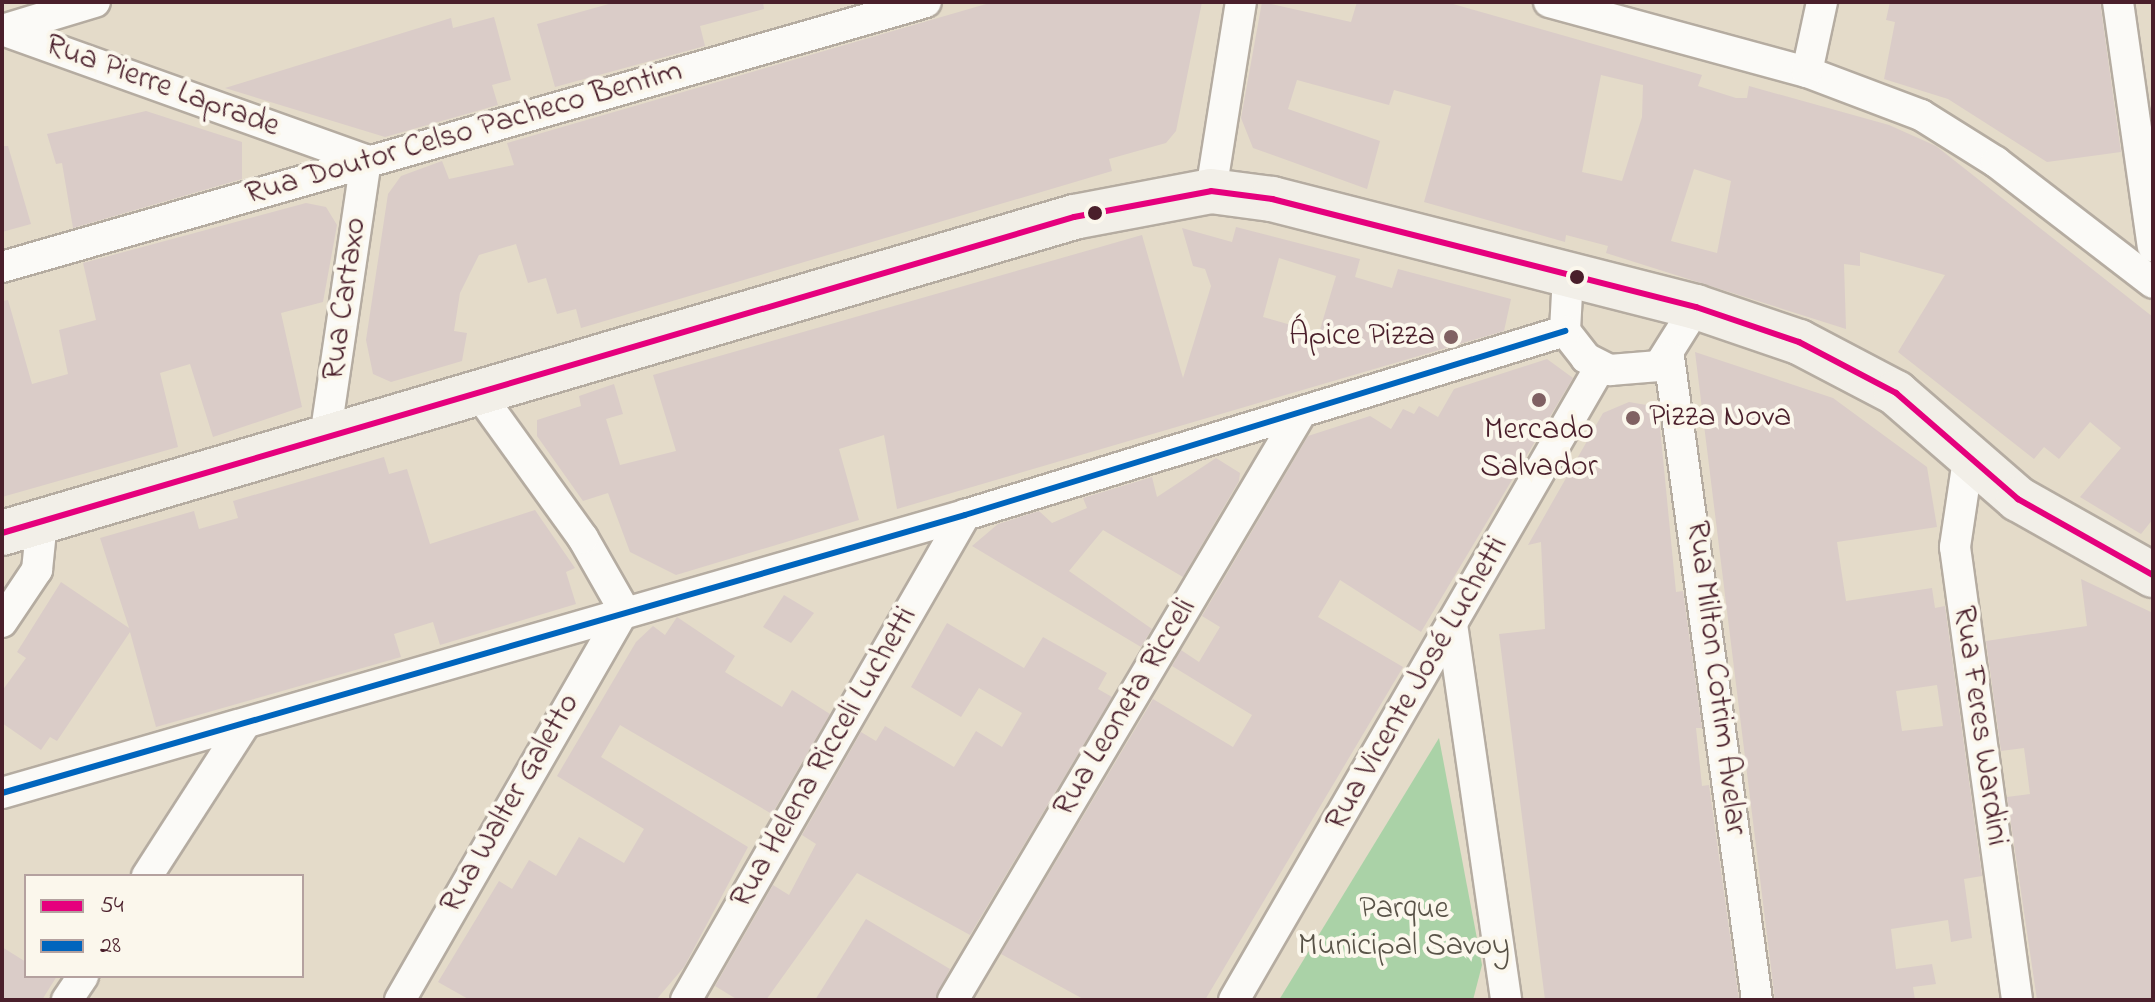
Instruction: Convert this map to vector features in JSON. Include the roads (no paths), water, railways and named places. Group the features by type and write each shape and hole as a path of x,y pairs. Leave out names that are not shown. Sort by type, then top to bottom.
{"street":[{"path":"2,30 95,2"},
{"name":"Rua Doutor Celso Pacheco Bentim","path":"2,267 366,160 926,2"},
{"path":"1211,191 1241,2"},
{"path":"1549,2 1807,72 1921,115 1996,162 2153,283"},
{"path":"1807,72 1822,2"},
{"path":"2118,2 2153,247"},
{"name":"Rua Pierre Laprade","path":"2,30 366,160"},
{"name":"Rua Cartaxo","path":"325,439 366,160"},
{"path":"2,622 37,570 22,528 1074,217 1211,191 1272,199 1696,307 1847,362 1969,453 2018,499 2153,575"},
{"path":"1568,275 1565,331 1600,367 1642,372 1669,357 1696,307"},
{"path":"2,793 624,610 965,515 1299,416 1565,331"},
{"name":"Rua Milton Cotrim Avelar","path":"1669,357 1757,1000"},
{"name":"Rua Vicente José Luchetti","path":"1234,1000 1600,367"},
{"path":"479,394 583,538 624,610"},
{"name":"Rua Leoneta Ricceli","path":"953,1000 1299,416"},
{"name":"Rua Feres Wardini","path":"1969,453 1955,547 2017,1000"},
{"name":"Rua Helena Ricceli Luchetti","path":"686,1000 965,515"},
{"name":"Rua Walter Galetto","path":"400,1000 624,610"},
{"path":"1452,624 1506,1000"},
{"path":"148,874 245,724"},
{"path":"67,1000 82,978"}],"place":[{"name":"Ápice Pizza","path":"1451,337"},
{"name":"Mercado Salvador","path":"1539,400"},
{"name":"Pizza Nova","path":"1633,418"}],"park label":[{"name":"Parque Municipal Savoy","path":"1404,930"}]}
